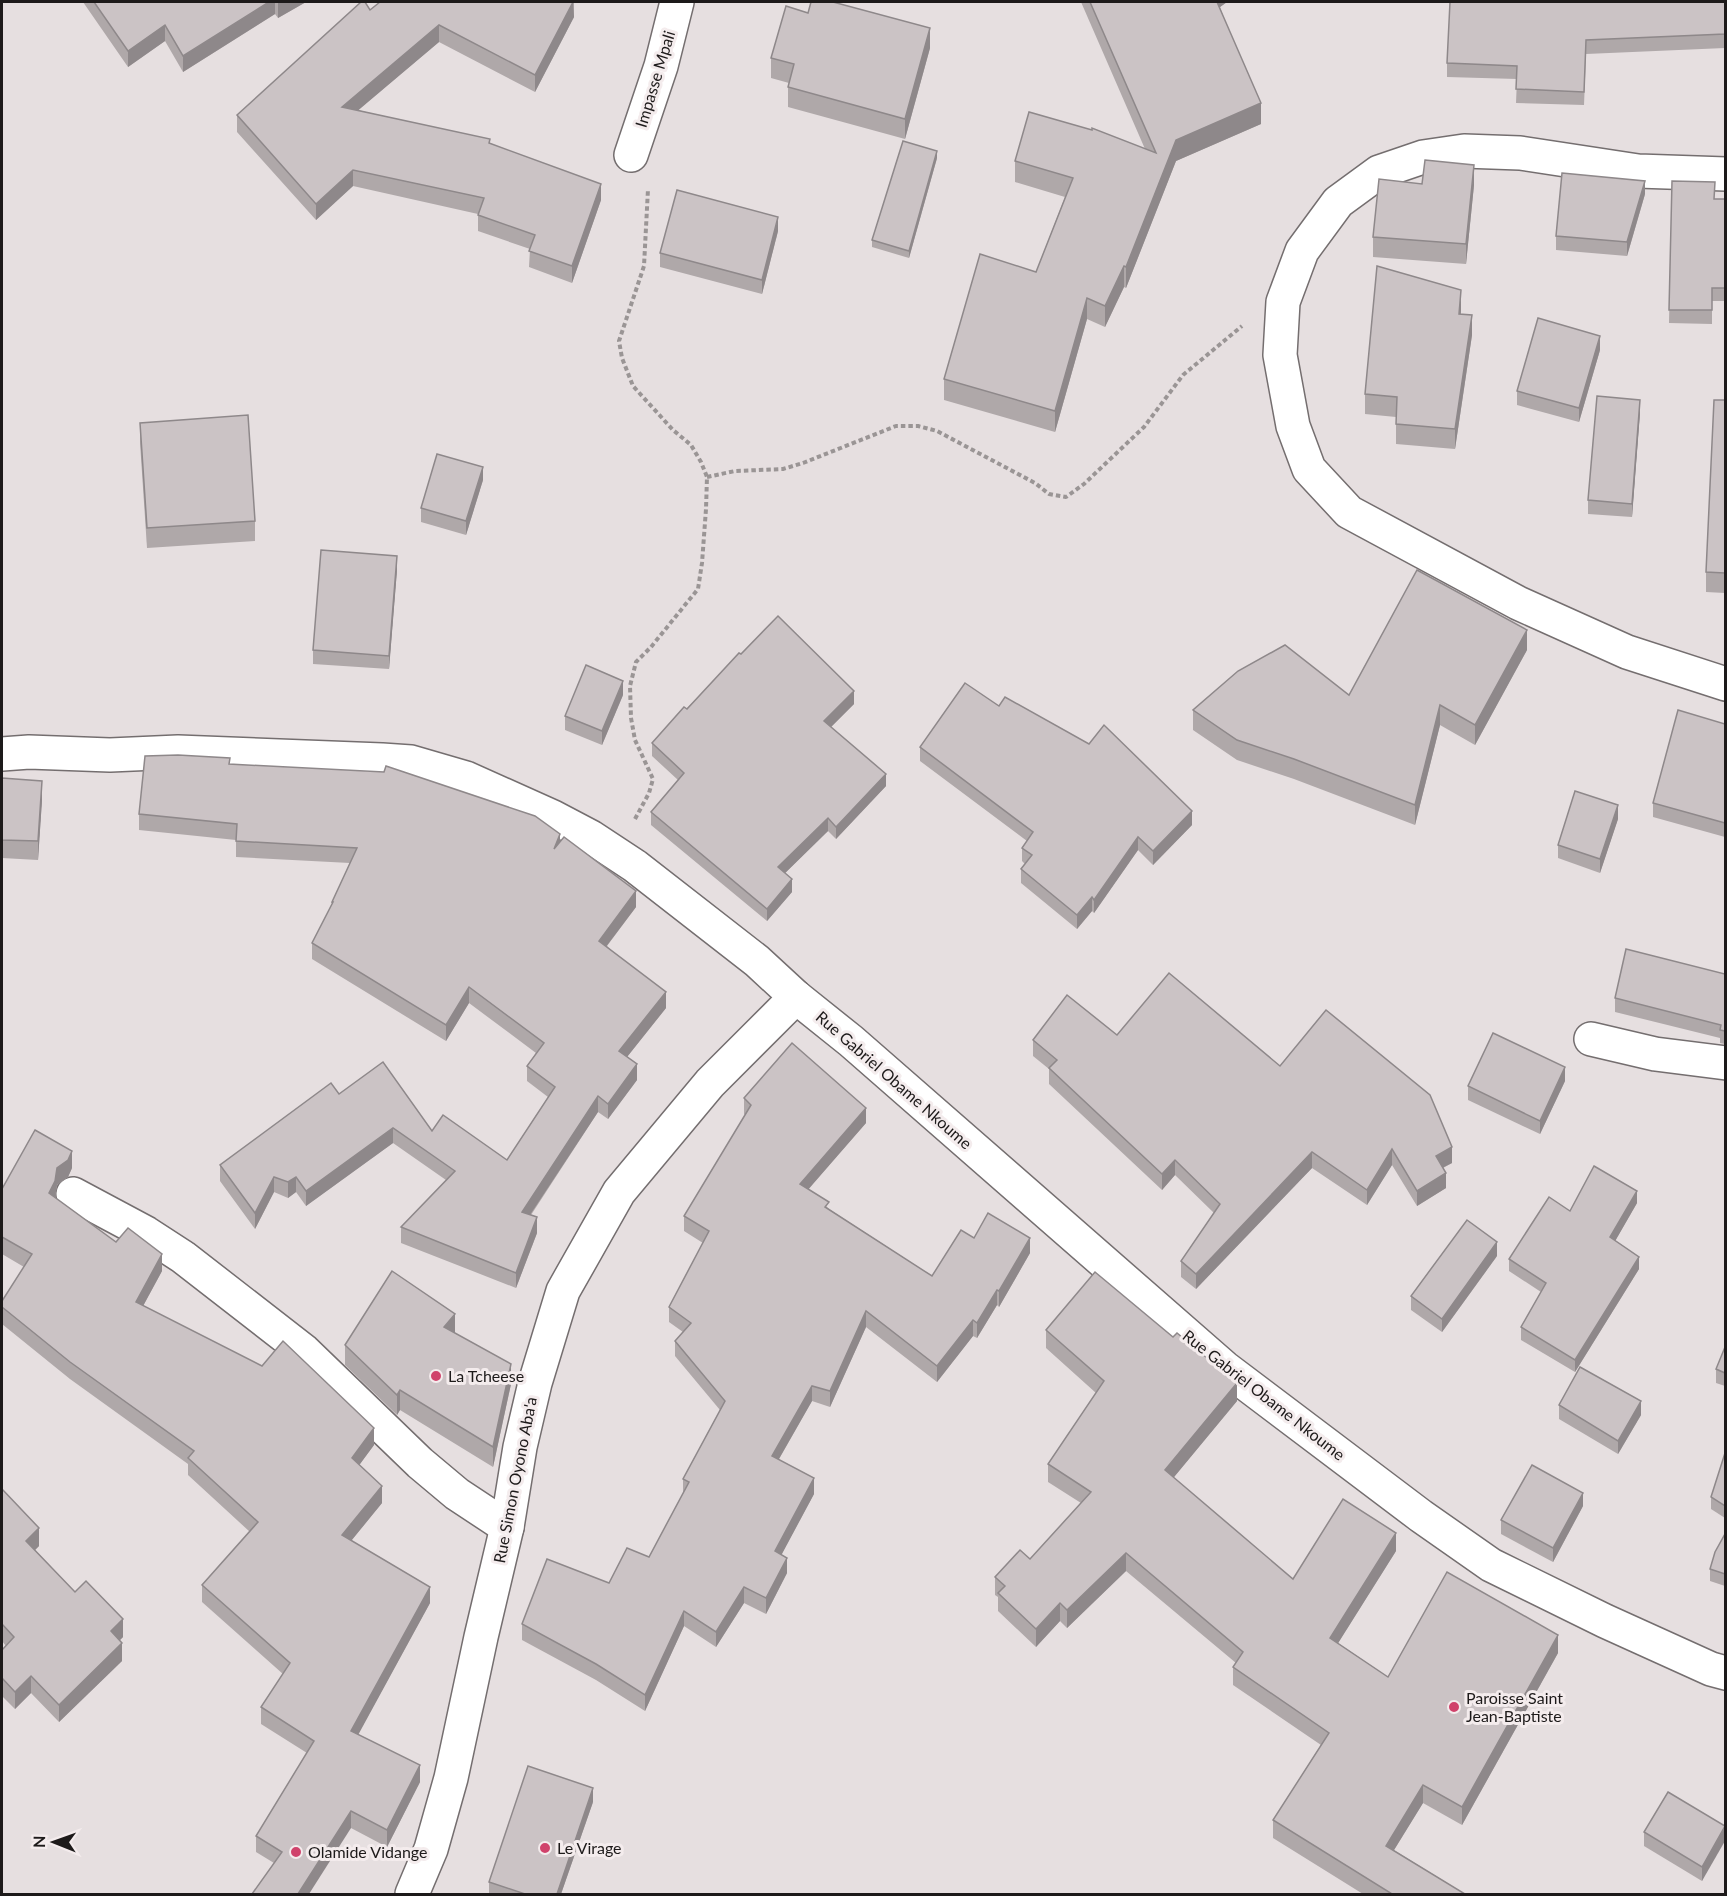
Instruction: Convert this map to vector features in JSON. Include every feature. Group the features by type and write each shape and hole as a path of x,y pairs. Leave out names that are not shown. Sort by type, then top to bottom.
{"street":[{"name":"Impasse Mpali","path":"631,156 661,66 677,2"},
{"path":"1725,174 1638,171 1520,153 1464,151 1424,157 1379,172 1338,202 1302,252 1283,302 1280,355 1293,426 1309,469 1349,512 1518,603 1627,652 1725,684"},
{"name":"Rue Gabriel Obame Nkoume","path":"2,754 29,752 110,755 178,752 411,762 466,778 513,798 591,837 634,866 757,961 1225,1368 1421,1516 1491,1565 1605,1621 1725,1673"},
{"name":"Rue Simon Oyono Aba'a","path":"412,1894 431,1849 451,1778 507,1527 534,1383 563,1292 619,1192 710,1083 796,997"},
{"path":"1591,1039 1655,1054 1725,1063"},
{"path":"74,1194 146,1233 183,1257 304,1351 420,1463 457,1494 507,1527"}],"path":[{"path":"613,852 640,812 653,779 635,740 631,718 630,686 636,662 651,648 698,589 706,508 707,477 691,445 673,430 633,386 622,358 619,341 644,266 649,183"},
{"path":"707,477 735,471 783,469 896,426 918,426 937,431 1035,483 1049,494 1066,497 1084,484 1144,427 1183,375 1235,330 1283,302"}],"building":[{"path":"94,2 269,2 183,56 165,25 128,51"},
{"path":"361,2 365,2 370,10 380,2 573,2 535,75 439,25 342,107 490,139 489,143 601,184 572,266 529,251 535,235 478,215 484,198 353,170 316,204 237,115"},
{"path":"811,2 833,2 930,28 905,119 788,87 794,64 771,58 786,6 808,13"},
{"path":"1090,2 1217,2 1261,103 1176,140 1126,267 1124,266 1105,306 1087,298 1055,411 944,379 980,254 1036,272 1073,178 1015,161 1029,112 1092,130 1092,128 1156,153"},
{"path":"1450,2 1725,2 1725,34 1586,40 1584,92 1516,89 1517,66 1447,63"},
{"path":"903,141 937,151 909,251 872,240"},
{"path":"1425,160 1474,165 1466,244 1373,237 1379,179 1422,184"},
{"path":"1562,173 1645,181 1627,242 1556,236"},
{"path":"1672,181 1715,182 1714,199 1725,199 1725,288 1712,288 1712,310 1669,310"},
{"path":"677,190 778,217 762,280 660,253"},
{"path":"1377,266 1461,290 1459,314 1472,315 1455,429 1396,424 1397,397 1365,394"},
{"path":"1538,318 1600,336 1579,408 1517,391"},
{"path":"1597,396 1640,400 1632,504 1588,500"},
{"path":"1714,400 1725,400 1725,573 1706,572"},
{"path":"248,415 255,521 147,528 140,423"},
{"path":"437,454 483,467 466,521 421,508"},
{"path":"321,550 397,556 389,656 313,650"},
{"path":"1417,570 1527,630 1475,725 1440,705 1415,805 1237,740 1193,710 1238,671 1285,645 1349,695"},
{"path":"778,616 854,691 824,721 886,774 836,827 828,818 778,867 792,879 767,909 651,812 684,773 652,743 684,707 687,709 739,653 741,654"},
{"path":"586,665 623,681 602,731 565,716"},
{"path":"965,683 999,706 1005,697 1089,744 1104,725 1192,811 1153,851 1138,837 1094,900 1092,897 1077,915 1021,869 1032,855 1022,848 1033,832 920,747"},
{"path":"1678,710 1725,724 1725,823 1653,803"},
{"path":"145,756 230,758 229,764 384,772 386,766 535,816 560,834 554,849 564,837 636,891 599,941 666,992 619,1051 637,1064 608,1104 598,1096 522,1212 537,1217 516,1273 401,1227 455,1171 393,1128 306,1191 296,1177 288,1182 274,1177 255,1213 220,1165 331,1083 339,1094 383,1062 432,1131 443,1115 507,1160 555,1087 527,1066 544,1043 469,987 446,1025 312,943 357,848 236,841 237,824 139,814"},
{"path":"2,778 42,781 38,841 2,840"},
{"path":"1575,791 1618,805 1600,859 1558,845"},
{"path":"1626,949 1725,974 1725,1031 1720,1030 1721,1025 1615,998"},
{"path":"1169,973 1280,1066 1326,1010 1430,1095 1452,1147 1436,1156 1446,1173 1417,1191 1392,1149 1367,1190 1312,1152 1196,1274 1181,1261 1220,1204 1175,1160 1162,1174 1049,1068 1057,1060 1033,1040 1067,995 1117,1035"},
{"path":"1493,1033 1565,1067 1540,1121 1468,1086"},
{"path":"792,1043 866,1108 800,1184 829,1202 825,1207 932,1276 961,1230 974,1238 988,1213 1030,1238 977,1323 973,1320 937,1366 866,1311 830,1391 812,1386 772,1456 814,1478 775,1551 787,1558 766,1598 744,1587 716,1632 684,1611 645,1695 596,1664 522,1624 547,1559 609,1583 627,1548 649,1557 689,1482 683,1479 725,1401 675,1341 691,1323 669,1307 709,1231 684,1216 751,1105 744,1098"},
{"path":"35,1130 72,1151 68,1160 57,1168 55,1181 49,1193 116,1242 128,1228 162,1254 136,1302 262,1366 283,1341 374,1428 352,1458 382,1486 342,1535 430,1587 351,1731 420,1765 387,1830 351,1811 298,1894 252,1894 282,1852 256,1836 314,1741 261,1707 290,1663 202,1585 258,1522 188,1458 194,1451 70,1362 2,1307 2,1301 32,1254 2,1237 2,1189"},
{"path":"1594,1166 1637,1191 1610,1237 1639,1257 1575,1360 1521,1327 1546,1283 1509,1259 1549,1197 1570,1211"},
{"path":"1467,1220 1497,1242 1442,1319 1411,1296"},
{"path":"392,1271 455,1314 444,1327 511,1364 493,1447 400,1390 397,1395 345,1345"},
{"path":"1095,1272 1173,1337 1177,1333 1237,1383 1165,1470 1293,1579 1343,1499 1396,1533 1330,1638 1388,1677 1447,1572 1558,1635 1462,1807 1423,1785 1386,1846 1465,1894 1392,1894 1273,1820 1329,1733 1233,1667 1243,1652 1126,1553 1067,1610 1060,1603 1036,1629 998,1593 1005,1586 995,1577 1020,1550 1030,1559 1091,1492 1048,1464 1104,1381 1046,1330"},
{"path":"1725,1347 1725,1373 1716,1369"},
{"path":"1580,1367 1641,1401 1618,1441 1559,1405"},
{"path":"1725,1453 1725,1506 1711,1497"},
{"path":"1532,1465 1583,1493 1553,1548 1501,1520"},
{"path":"2,1489 39,1528 26,1541 75,1592 86,1581 123,1619 111,1631 122,1643 59,1705 31,1676 15,1692 2,1678 2,1650 14,1637 2,1624"},
{"path":"1725,1534 1725,1574 1710,1569 1715,1552"},
{"path":"528,1766 593,1788 557,1894 525,1894 489,1882"},
{"path":"1668,1792 1725,1826 1702,1867 1644,1832"}],"place":[{"name":"La Tcheese","path":"436,1376"},
{"name":"Paroisse Saint Jean-Baptiste","path":"1454,1707"},
{"name":"Le Virage","path":"545,1848"},
{"name":"Olamide Vidange","path":"296,1852"}]}
